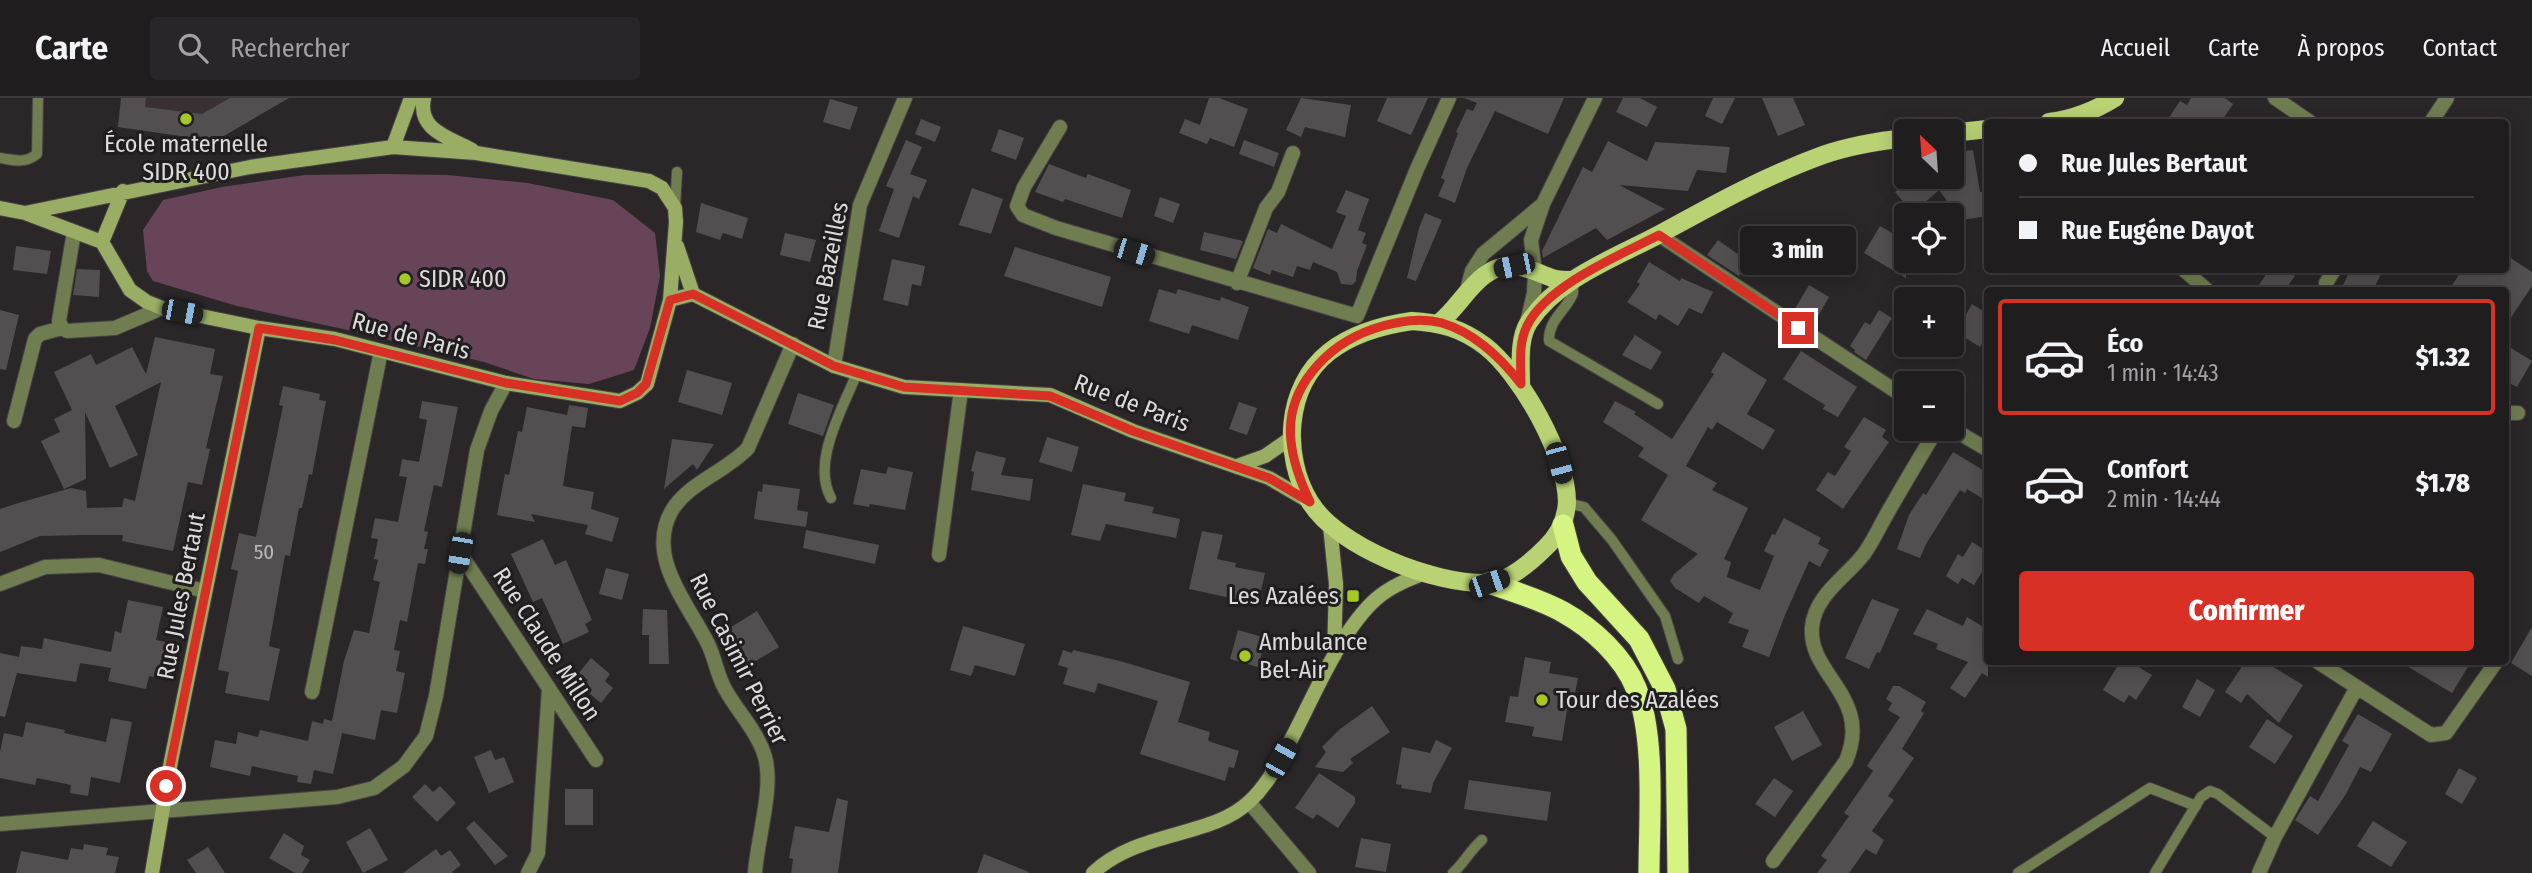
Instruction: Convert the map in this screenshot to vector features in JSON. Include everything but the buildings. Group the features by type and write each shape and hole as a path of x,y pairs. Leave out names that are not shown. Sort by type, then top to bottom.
{"highway":[{"path":"1563,524 1571,556 1587,582 1639,639 1665,689 1676,729 1678,873"},
{"path":"1489,583 1534,598 1564,612 1603,641 1635,685 1644,711 1648,760 1650,873"}],"main road":[{"path":"2067,119 2115,98"},
{"path":"1964,132 1984,129"},
{"path":"1521,384 1521,343 1527,324 1543,305 1573,281 1772,175 1814,159 1894,140"},
{"path":"1440,323 1467,290 1492,271 1514,266 1553,279 1573,281"},
{"path":"1440,323 1463,332 1485,346 1521,384 1559,463 1567,503 1563,524 1548,546 1510,575 1489,583 1458,580 1369,552 1330,526 1310,502 1295,461 1291,438 1293,415 1300,391 1307,376 1328,352 1361,324 1440,323"}],"street":[{"path":"393,147 411,98"},
{"path":"424,98 421,111 428,125 476,153"},
{"name":"Rue Bazeilles","path":"834,366 855,204 905,98"},
{"path":"1060,127 1024,187 1017,206 1023,215 1056,228 1361,324 1417,169 1449,98"},
{"path":"1527,324 1534,293 1535,272 1531,240 1544,204 1595,98"},
{"path":"2433,119 2447,98"},
{"path":"2284,101 2305,119"},
{"path":"25,213 250,167 393,147 476,153 649,181 662,188 675,208"},
{"path":"1237,283 1266,208 1278,192 1293,153"},
{"path":"0,208 25,213 102,243 123,191"},
{"path":"1467,290 1472,271 1483,254 1544,204"},
{"name":"Rue de Paris","path":"102,243 130,290 147,302 162,308 335,340 506,383 620,401 637,393 646,384 670,300 676,243 675,208"},
{"path":"74,232 59,321 62,328 67,331 116,328 162,308"},
{"path":"1659,235 1894,390"},
{"name":"Rue de Paris","path":"676,243 693,294 834,366 904,387 1050,396 1133,431 1269,478 1310,502"},
{"path":"2187,273 2204,287"},
{"path":"2326,283 2332,273"},
{"path":"670,300 693,294"},
{"path":"14,421 35,339 40,334 62,328"},
{"name":"Rue Jules Bertaut","path":"152,873 205,591 259,328"},
{"name":"Rue Casimir Perrier","path":"755,873 766,789 766,759 760,743 723,687 709,646 670,574 664,554 665,533 671,512 685,495 740,457 748,448 793,344"},
{"path":"312,691 380,351"},
{"name":"Rue Claude Millon","path":"0,824 337,797 374,788 404,766 425,736 436,696 477,450 491,411 506,383"},
{"path":"939,555 961,390"},
{"path":"1964,436 1984,448"},
{"path":"1237,466 1265,456 1291,438"},
{"path":"1773,862 1846,761 1853,744 1854,728 1850,713 1815,646 1812,629 1815,614 1824,597 1864,553 1930,441"},
{"path":"1330,526 1336,584 1334,656"},
{"name":"Rue Claude Millon","path":"460,553 596,760"},
{"path":"0,584 45,568 99,565 205,591"},
{"path":"1093,873 1106,860 1129,848 1212,822 1250,802 1276,767 1334,656 1376,599 1395,585 1428,572"},
{"path":"2323,665 2431,735 2439,736 2446,733 2494,665"},
{"path":"2259,873 2275,837 2357,687"},
{"path":"528,873 538,853 549,688"},
{"path":"1250,802 1308,873"}],"lane":[{"path":"0,158 22,161 37,154 38,98"},
{"path":"675,208 677,172"},
{"path":"1573,281 1573,293 1548,333 1549,341 1658,404"},
{"path":"831,498 824,485 830,439 857,373"},
{"path":"1567,503 1584,507 1612,540 1665,616 1678,659"},
{"path":"2018,873 2150,788 2196,806"},
{"path":"2155,873 2196,806 2205,793 2210,791 2218,794 2275,837"},
{"path":"1452,873 1466,861 1482,840"}],"shaded area":[{"name":"École maternelle SIDR 400","path":"121,98 289,98 215,141 118,127"},
{"name":"SIDR 400","path":"305,175 447,175 528,183 613,200 655,233 660,276 650,328 634,370 589,384 534,379 484,362 237,306 153,281 147,271 143,230 163,200 222,187"}],"place":[{"name":"École maternelle SIDR 400","path":"186,119"},
{"name":"SIDR 400","path":"405,279"},
{"name":"Les Azalées","path":"1353,596"},
{"name":"Ambulance Bel-Air","path":"1245,656"},
{"name":"Tour des Azalées","path":"1542,700"}],"route":[{"path":"166,786 259,328 335,340 506,383 620,401 637,393 646,384 670,300 680,295 693,294 834,366 904,387 1050,396 1133,431 1269,478 1310,502 1295,461 1291,438 1293,415 1300,391 1307,376 1328,352 1365,332 1388,324 1412,321 1440,323 1463,332 1485,346 1521,384 1521,343 1527,324 1543,305 1558,290 1659,235 1798,328"}]}
